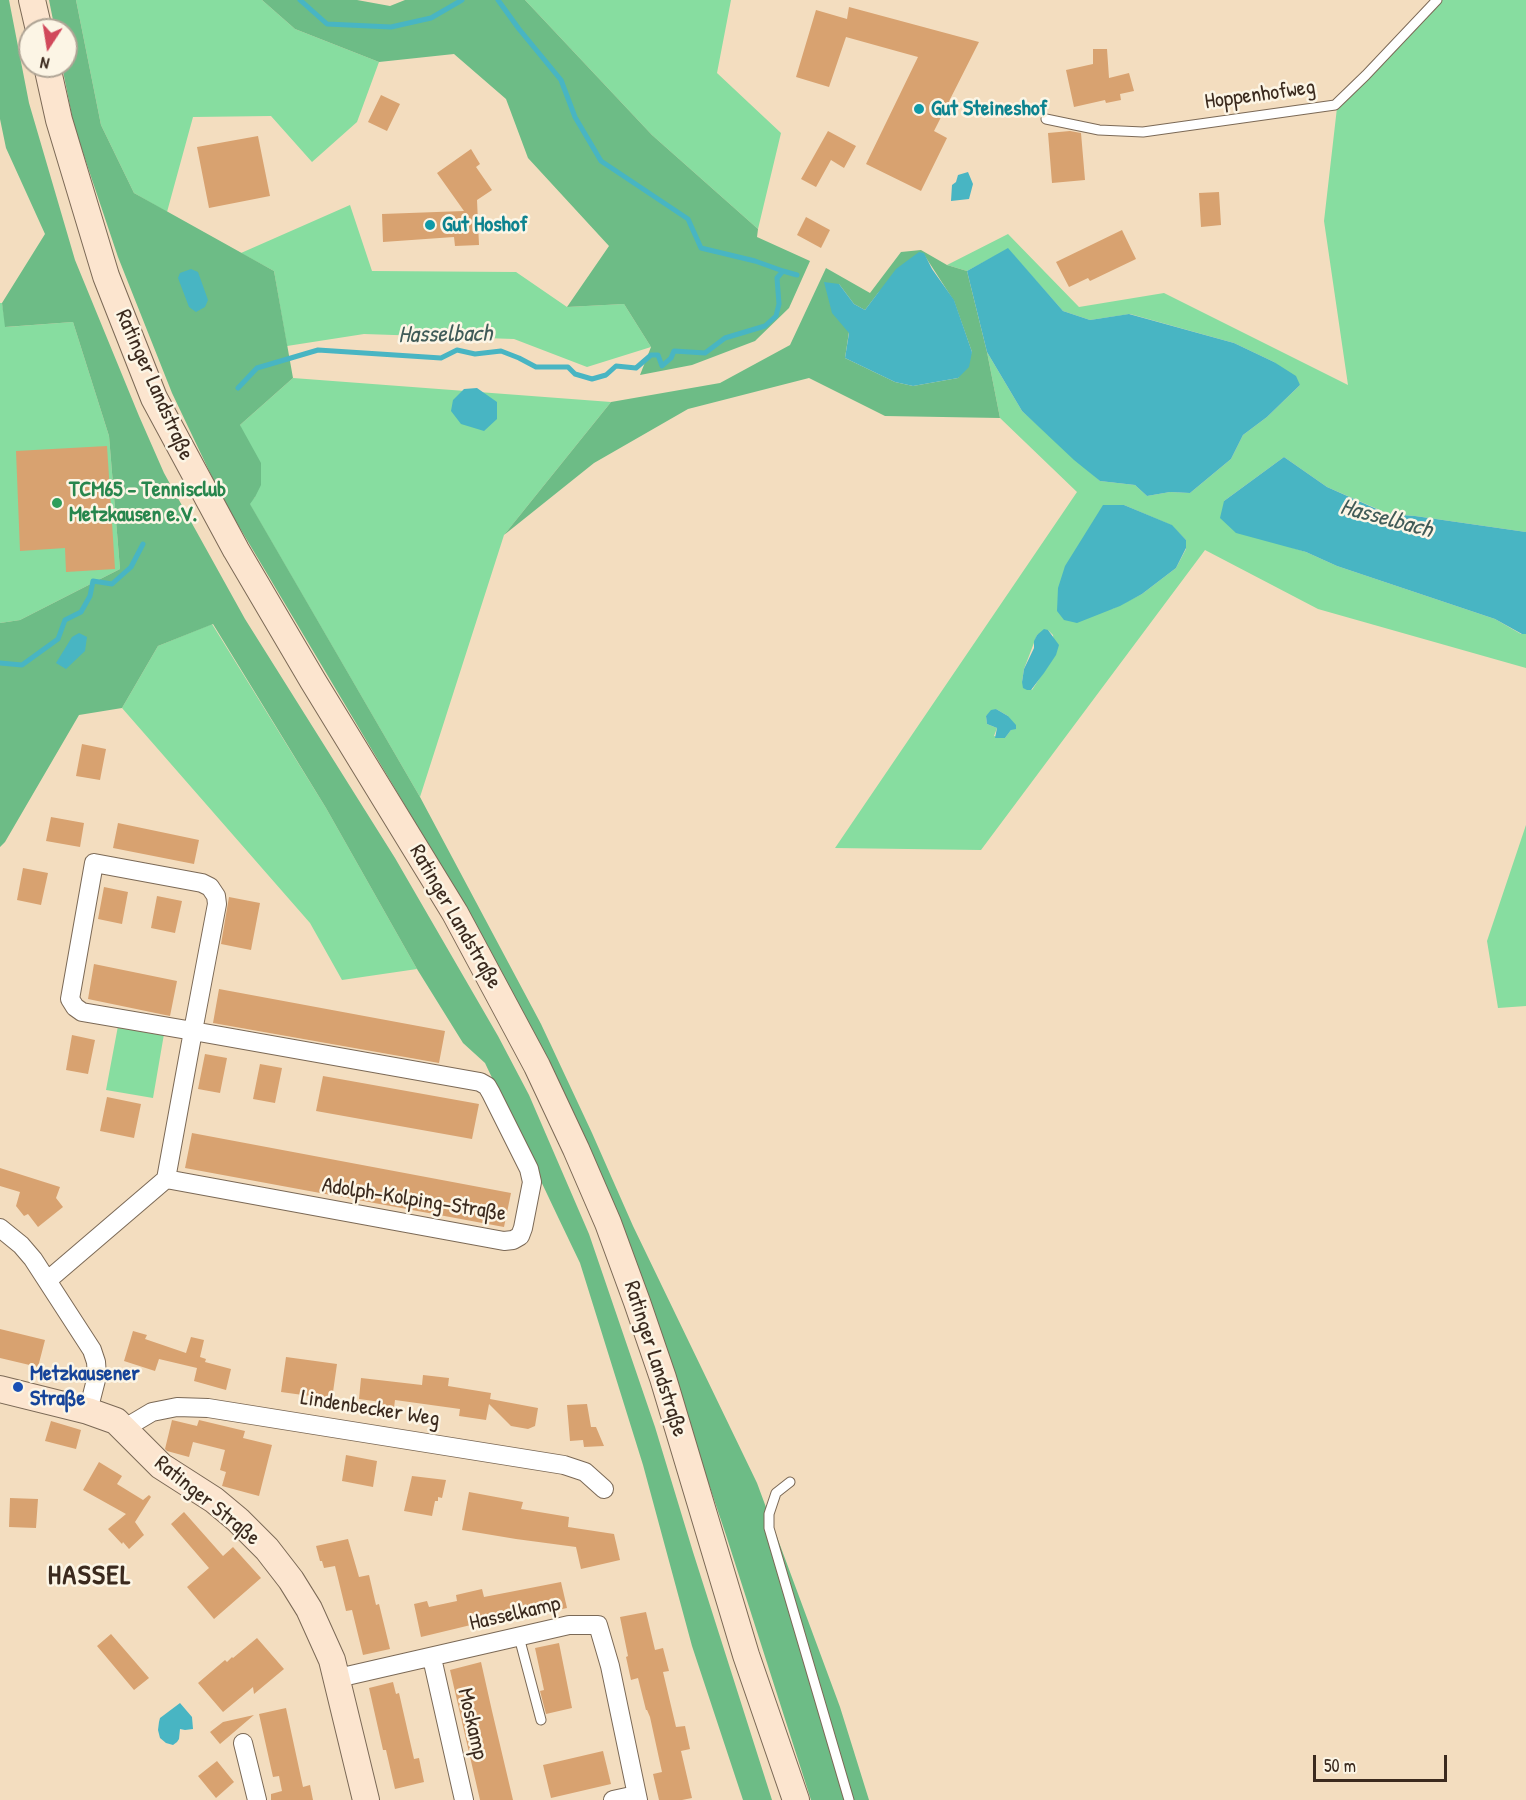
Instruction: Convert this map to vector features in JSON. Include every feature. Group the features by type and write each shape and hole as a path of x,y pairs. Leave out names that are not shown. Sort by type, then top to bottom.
{"main road":[{"path":"32,0 36,18"},
{"name":"Ratinger Landstraße","path":"49,78 58,120 106,276 154,398 236,550 455,913 537,1066 576,1149 608,1223 638,1302 746,1655 796,1800"},
{"name":"Ratinger Straße","path":"0,1389 88,1411 116,1421 161,1466 214,1500 267,1549 291,1580 309,1609 332,1660 366,1800"}],"street":[{"name":"Adolph-Kolping-Straße","path":"193,1031 166,1179 504,1241 520,1236 531,1175 487,1086 480,1083 193,1031 82,1012 75,1007 70,999 94,864 202,883 210,887 216,896 217,904 193,1031"},
{"path":"48,1280 166,1179"},
{"path":"0,1228 21,1245 48,1280 92,1350 98,1376 88,1411"},
{"name":"Lindenbecker Weg","path":"124,1428 152,1412 177,1407 208,1408 564,1465 585,1472 604,1489"},
{"name":"Hasselkamp","path":"338,1678 569,1625 598,1625 610,1666 637,1797"},
{"name":"Moskamp","path":"432,1658 464,1800"},
{"path":"243,1743 257,1800"},
{"path":"613,1800 637,1797"}],"lane":[{"name":"Hoppenhofweg","path":"1046,119 1099,130 1143,132 1335,105 1437,0"},
{"path":"790,1482 776,1493 768,1514 768,1528 849,1800"},
{"path":"519,1637 541,1720"}],"green space":[{"path":"0,0 9,0 18,46 18,78 24,78 29,103 75,260 164,473 245,619 395,858 498,1036 529,1095 589,1234 655,1427 772,1800 743,1800 692,1646 643,1465 580,1263 485,1063 463,1043 417,969 326,808 213,624 158,646 122,708 79,715 0,847 0,623 20,620 120,569 109,436 73,322 5,327 2,303 45,234 6,148 0,119"},
{"path":"49,0 76,0 101,125 134,193 274,271 293,378 240,425 261,463 261,485 250,504 420,797 541,1024 633,1226 757,1483 840,1707 869,1800 811,1800 652,1315 478,928 222,498 172,393 118,257 74,126 64,78 78,78 78,18 53,18"},
{"path":"76,0 262,0 295,29 379,62 357,122 312,162 271,116 193,117 167,212 134,193 101,125"},
{"path":"262,0 357,0 390,6 405,0 525,0 652,135 758,229 757,237 810,261 789,308 755,341 692,365 640,375 651,347 624,304 567,307 609,246 528,158 506,99 454,54 379,62 295,29"},
{"path":"525,0 731,0 717,73 781,133 758,229 652,135"},
{"path":"1437,0 1526,0 1526,532 1389,514 1327,487 1284,457 1224,501 1274,542 1306,552 1337,566 1495,619 1521,634 1526,634 1526,668 1318,609 1205,550 981,850 835,848 1077,492 1000,418 987,352 1022,411 1100,481 1135,485 1147,496 1170,492 1190,493 1231,459 1243,435 1267,417 1300,385 1274,362 1234,343 1130,314 1090,320 1063,311 1008,249 967,271 947,265 1008,234 1079,307 1164,293 1348,385 1324,221 1338,99","holes":["1124,505 1171,525 1186,540 1186,549 1176,568 1142,594 1112,609","1048,630 1053,635 1055,655 1032,690 1022,682 1024,669 1037,635","996,709 1008,716 1011,730 1005,738 994,736 997,728 987,724 986,716"]},
{"path":"350,205 372,271 516,272 567,307 624,304 651,347 587,367 514,339 364,334 287,346 274,271 241,253"},
{"path":"921,250 947,265 967,271 1000,418 885,416 809,378 688,409 594,463 504,535 611,402 720,383 790,345 826,268 870,293 901,252","holes":["923,253 954,301 972,352 958,378 913,386 895,382 845,358 849,332 839,284 854,304 865,310 878,293"]},
{"name":"TCM65 - Tennisclub Metzkausen e.V.","path":"0,303 2,303 6,327 73,322 109,436 120,569 20,620 0,623"},
{"path":"293,378 611,402 504,535 420,797 249,503 255,497 240,425"},
{"path":"212,624 326,808 417,969 342,980 310,923 122,708 158,646"},
{"path":"1526,825 1526,1006 1498,1008 1487,941"},
{"path":"118,1026 164,1034 153,1098 106,1090"}],"water":[{"path":"968,172 973,184 969,199 951,201 952,185 956,182 958,175"},
{"path":"1008,248 1063,311 1090,320 1129,314 1234,343 1274,362 1296,376 1300,385 1267,417 1243,435 1231,459 1190,493 1170,492 1147,496 1135,485 1100,481 1022,411 987,352 967,271"},
{"path":"919,252 924,253 932,269 954,300 972,352 969,367 958,378 913,386 895,382 845,358 849,333 832,313 824,282 839,284 854,304 865,310 896,269"},
{"path":"191,269 198,272 208,300 205,307 196,312 189,307 178,278 180,273"},
{"path":"477,388 497,402 497,419 484,431 461,424 451,411 453,400 464,389"},
{"path":"1284,457 1327,487 1388,514 1526,532 1526,634 1495,619 1337,566 1306,552 1236,533 1220,518 1224,501"},
{"path":"1103,505 1124,505 1172,525 1186,540 1186,548 1176,568 1142,594 1120,606 1077,623 1064,620 1057,611 1058,588 1065,566"},
{"path":"1044,629 1048,630 1059,645 1056,655 1044,673 1031,690 1027,690 1023,688 1022,682 1024,669 1034,648 1037,635"},
{"path":"79,633 87,637 85,651 66,669 56,663 72,637"},
{"path":"996,709 1008,716 1016,725 1016,729 1011,730 1005,738 995,738 997,728 987,724 986,716 991,710"},
{"path":"180,1703 192,1717 193,1729 180,1729 179,1739 173,1745 160,1738 159,1722 160,1718"}],"building":[{"name":"Gut Steineshof","path":"849,7 979,42 934,131 947,138 921,191 866,164 918,57 846,37 829,87 796,77 816,10 847,19"},
{"path":"1093,49 1107,49 1109,78 1129,73 1134,91 1120,94 1121,100 1106,103 1105,100 1074,107 1066,70 1093,64"},
{"path":"381,95 400,104 387,131 368,122"},
{"path":"828,131 856,146 844,168 831,160 816,187 801,179"},
{"path":"1070,131 1081,133 1085,180 1052,183 1048,133"},
{"path":"258,136 270,196 209,208 197,147"},
{"name":"Gut Hoshof","path":"471,149 480,164 476,167 492,190 477,200 479,245 455,246 454,237 383,242 382,214 464,211 437,173"},
{"path":"1219,192 1221,225 1201,227 1199,193"},
{"path":"806,217 830,230 821,248 797,235"},
{"path":"1122,230 1136,259 1090,281 1088,278 1069,287 1056,262"},
{"path":"107,446 115,569 66,572 65,548 20,551 16,451"},
{"path":"82,744 106,749 100,780 76,776"},
{"path":"51,817 84,823 80,847 46,841"},
{"path":"118,823 199,840 194,864 113,848"},
{"path":"23,868 48,873 41,905 17,900"},
{"path":"104,887 128,892 122,924 98,919"},
{"path":"157,896 182,901 175,933 151,928"},
{"path":"229,897 260,903 251,950 221,944"},
{"path":"94,964 177,981 170,1016 88,999"},
{"path":"219,989 445,1031 439,1063 213,1023"},
{"path":"72,1035 95,1040 88,1074 66,1070"},
{"path":"205,1054 227,1058 220,1093 198,1089"},
{"path":"260,1064 282,1068 275,1103 253,1099"},
{"path":"323,1076 479,1104 472,1139 316,1111"},
{"path":"107,1097 141,1104 134,1138 100,1131"},
{"path":"192,1133 511,1193 504,1227 185,1168"},
{"path":"0,1168 60,1187 56,1198 63,1207 38,1227 28,1214 24,1216 16,1206 20,1192 0,1186"},
{"path":"0,1329 45,1340 38,1367 0,1358"},
{"path":"133,1331 147,1335 145,1339 186,1353 191,1337 204,1340 200,1357 206,1359 205,1362 231,1369 226,1390 194,1381 197,1368 159,1359 155,1371 124,1361"},
{"path":"286,1357 337,1364 332,1399 281,1392"},
{"path":"423,1375 449,1378 448,1386 491,1393 490,1399 538,1408 535,1426 528,1429 511,1426 489,1404 486,1420 459,1416 460,1409 395,1400 394,1408 380,1406 381,1402 359,1399 361,1378 422,1385"},
{"path":"587,1404 591,1427 596,1427 604,1446 584,1447 583,1440 570,1441 567,1405"},
{"path":"172,1420 197,1426 199,1420 245,1431 243,1438 272,1445 259,1496 222,1486 226,1472 220,1470 225,1450 193,1442 189,1457 167,1451 165,1449"},
{"path":"51,1421 81,1430 76,1449 45,1441"},
{"path":"346,1455 377,1461 373,1487 342,1481"},
{"path":"99,1462 122,1476 117,1484 143,1500 149,1495 151,1497 135,1522 144,1535 129,1549 108,1529 126,1514 83,1490"},
{"path":"412,1476 446,1480 442,1498 438,1497 438,1501 435,1501 432,1516 404,1511"},
{"path":"469,1492 523,1502 521,1509 569,1517 568,1527 614,1534 620,1560 581,1569 576,1547 462,1530"},
{"path":"10,1498 38,1499 36,1528 9,1527"},
{"path":"184,1512 223,1556 233,1547 261,1578 214,1619 187,1587 209,1568 171,1524"},
{"path":"348,1539 359,1577 369,1575 390,1649 363,1655 352,1610 346,1611 335,1566 324,1568 320,1561 316,1546"},
{"path":"561,1582 567,1608 548,1612 547,1609 505,1619 504,1617 421,1637 414,1604 427,1601 429,1607 457,1601 456,1595 482,1589 484,1597"},
{"path":"646,1612 655,1650 663,1648 669,1671 663,1672 676,1727 685,1726 690,1749 681,1751 692,1798 659,1800 653,1774 662,1772 650,1717 638,1678 631,1680 620,1617"},
{"path":"111,1634 149,1678 134,1690 97,1646"},
{"path":"257,1638 284,1669 254,1694 253,1687 223,1712 198,1683 225,1660 227,1662 233,1658"},
{"path":"559,1643 572,1708 546,1714 540,1691 544,1690 535,1648"},
{"path":"481,1662 513,1800 480,1800 450,1670"},
{"path":"393,1682 396,1694 399,1693 414,1759 419,1758 424,1782 395,1789 386,1750 383,1750 369,1688"},
{"path":"286,1708 303,1787 310,1785 313,1800 271,1800 271,1794 282,1791 279,1776 273,1777 259,1714"},
{"path":"254,1715 220,1744 210,1732 223,1722"},
{"path":"603,1751 611,1784 551,1798 543,1765"},
{"path":"217,1761 234,1782 216,1798 198,1776"}],"waterway":[{"path":"300,0 327,24 391,27 431,18 462,0"},
{"path":"498,0 561,80 575,117 601,161 688,219 701,248 755,261 783,271"},
{"name":"Hasselbach","path":"238,388 257,368 318,350 441,358 457,350 475,354 501,351 536,367 568,367 575,374 592,379 606,375 616,366 636,368 651,355 658,355 662,366 671,358 674,351 705,353 725,338 765,326 776,316 779,304 777,278 783,271 797,275"},
{"name":"Hasselbach","path":"0,663 22,665 58,639 65,620 81,612 90,596 93,581 112,584 131,567 143,544"}],"place":[{"name":"Gut Steineshof","path":"919,109"},
{"name":"Gut Hoshof","path":"430,225"},
{"name":"TCM65 - Tennisclub Metzkausen e.V.","path":"57,503"},
{"name":"Metzkausener Straße","path":"18,1387"}],"district":[{"name":"HASSEL","path":"90,1577"}]}
